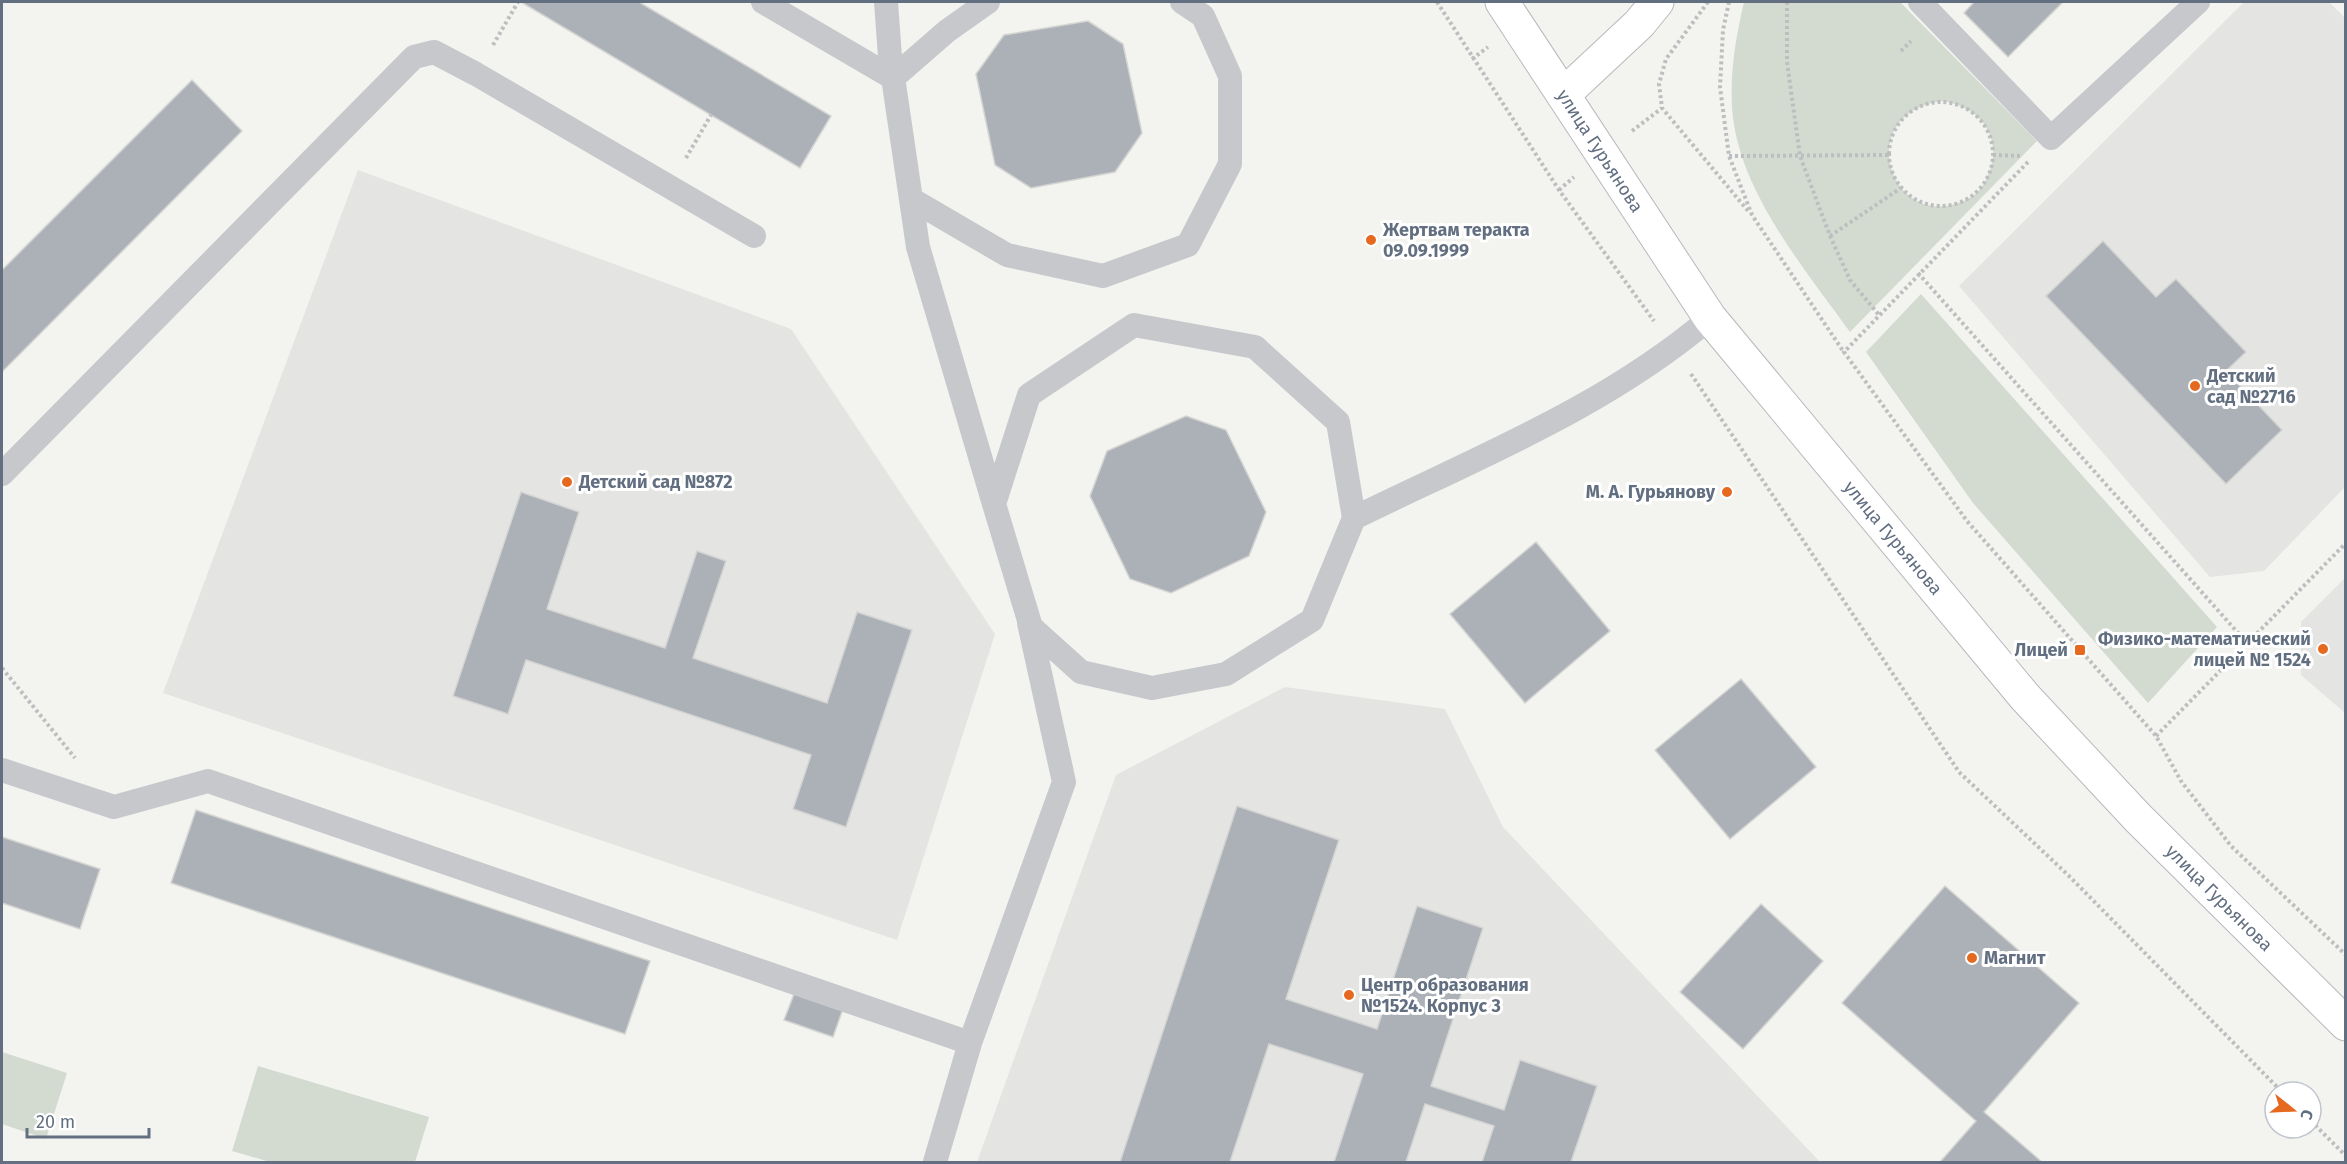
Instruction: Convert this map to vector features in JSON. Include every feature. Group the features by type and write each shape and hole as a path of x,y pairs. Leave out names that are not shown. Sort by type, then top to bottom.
{"main road":[{"name":"улица Гурьянова","path":"1502,2 1710,318 2025,697 2138,818 2346,1024"},
{"path":"1563,94 1639,24 1657,2"}],"lane":[{"path":"763,2 893,78"},
{"path":"886,2 893,78 918,247 994,504 1031,627 1081,672 1152,688 1226,674 1312,620 1354,518 1338,422 1255,347 1134,325 1029,395 994,504"},
{"path":"893,78 947,31 988,2"},
{"path":"911,199 1007,255 1103,276 1188,245 1230,164 1230,76 1203,16 1182,2"},
{"path":"1920,2 2051,138 2198,2"},
{"path":"2,474 414,57 434,52 476,74 754,236"},
{"path":"1354,518 1588,404 1674,349 1710,318"},
{"path":"935,1162 970,1043 1064,782 1029,621"},
{"path":"2,770 114,807 208,781 970,1043"}],"path":[{"path":"476,74 518,2"},
{"path":"1437,2 1558,190 1674,349 1959,772 2069,876 2270,1080"},
{"path":"1708,2 1666,59 1659,84 1662,108 1752,215 1844,352 1967,521 2156,736 2181,781 2231,846 2346,955"},
{"path":"1729,2 1723,30 1720,87 1729,156 1752,215"},
{"path":"1787,2 1787,62 1800,156 1830,236 1850,280 1879,315"},
{"path":"1942,101 1958,104 1973,112 1984,124 1992,139 1993,155 1990,173 1981,189 1950,206 1931,206 1915,200 1901,188 1892,173 1888,155 1891,137 1905,117 1926,104 1942,101"},
{"path":"670,187 711,115"},
{"path":"1729,156 1888,155"},
{"path":"1844,352 1918,273 2034,156 1993,155"},
{"path":"1830,236 1901,188"},
{"path":"1918,273 2247,643"},
{"path":"2156,736 2346,543"},
{"path":"2,668 77,760"},
{"path":"2323,1133 2346,1156"}],"shaded area":[{"path":"1744,2 1900,2 2037,141 1850,332 1775,226 1759,197 1736,137 1732,106 1733,67","holes":["1942,101 1970,111 1981,120 1988,131 1993,156 1990,170 1981,188 1972,196 1958,203 1934,206 1914,199 1899,185 1891,166 1890,146 1897,126 1914,110"]},
{"name":"Детский сад №2716","path":"2244,2 2329,2 2345,18 2345,487 2264,571 2210,577 1959,286"},
{"name":"Детский сад №872","path":"358,170 791,329 995,634 897,940 163,693"},
{"path":"1921,294 2217,627 2148,703 1973,503 1866,352"},
{"name":"Физико-математический лицей № 1524","path":"2345,578 2345,713 2301,675 2301,622"},
{"name":"Центр образования №1524. Корпус 3","path":"1285,687 1445,709 1503,827 1820,1162 977,1162 1116,775"},
{"path":"2,1052 67,1073 46,1139 2,1124"},
{"path":"258,1066 429,1117 415,1162 270,1162 232,1151"}],"building":[{"path":"521,2 639,2 831,116 800,168"},
{"path":"1974,2 2063,2 2008,57 1964,13"},
{"path":"1088,21 1123,44 1142,133 1115,172 1031,188 995,165 976,74 1004,35"},
{"path":"192,80 242,131 2,372 2,270"},
{"path":"2103,241 2156,297 2176,279 2246,352 2226,371 2282,430 2226,484 2046,296"},
{"path":"1186,416 1226,430 1266,512 1249,556 1171,593 1130,579 1090,496 1107,451"},
{"path":"521,492 579,512 547,609 665,648 697,551 726,561 693,658 827,703 857,612 912,630 846,827 793,809 811,755 526,660 508,714 453,696"},
{"path":"1536,542 1610,631 1525,703 1450,614"},
{"path":"1741,679 1816,767 1730,839 1655,750"},
{"path":"1237,806 1339,840 1286,999 1377,1029 1417,906 1483,928 1431,1086 1504,1110 1520,1060 1597,1086 1571,1162 1482,1162 1494,1126 1425,1104 1406,1162 1334,1162 1363,1074 1269,1044 1230,1162 1120,1162"},
{"path":"196,810 650,961 625,1034 171,883"},
{"path":"2,837 100,869 80,929 2,903"},
{"path":"1945,886 2079,1003 1984,1112 2042,1162 1940,1162 1976,1121 1842,1003"},
{"path":"1761,904 1823,961 1743,1049 1680,992"},
{"path":"796,989 844,1006 833,1037 784,1020"}],"place":[{"name":"Жертвам теракта 09.09.1999","path":"1371,240"},
{"name":"Детский сад №2716","path":"2195,386"},
{"name":"Детский сад №872","path":"567,482"},
{"name":"М. А. Гурьянову","path":"1727,492"},
{"name":"Физико-математический лицей № 1524","path":"2323,649"},
{"name":"Лицей","path":"2080,650"},
{"name":"Магнит","path":"1972,958"},
{"name":"Центр образования №1524. Корпус 3","path":"1349,995"}]}
